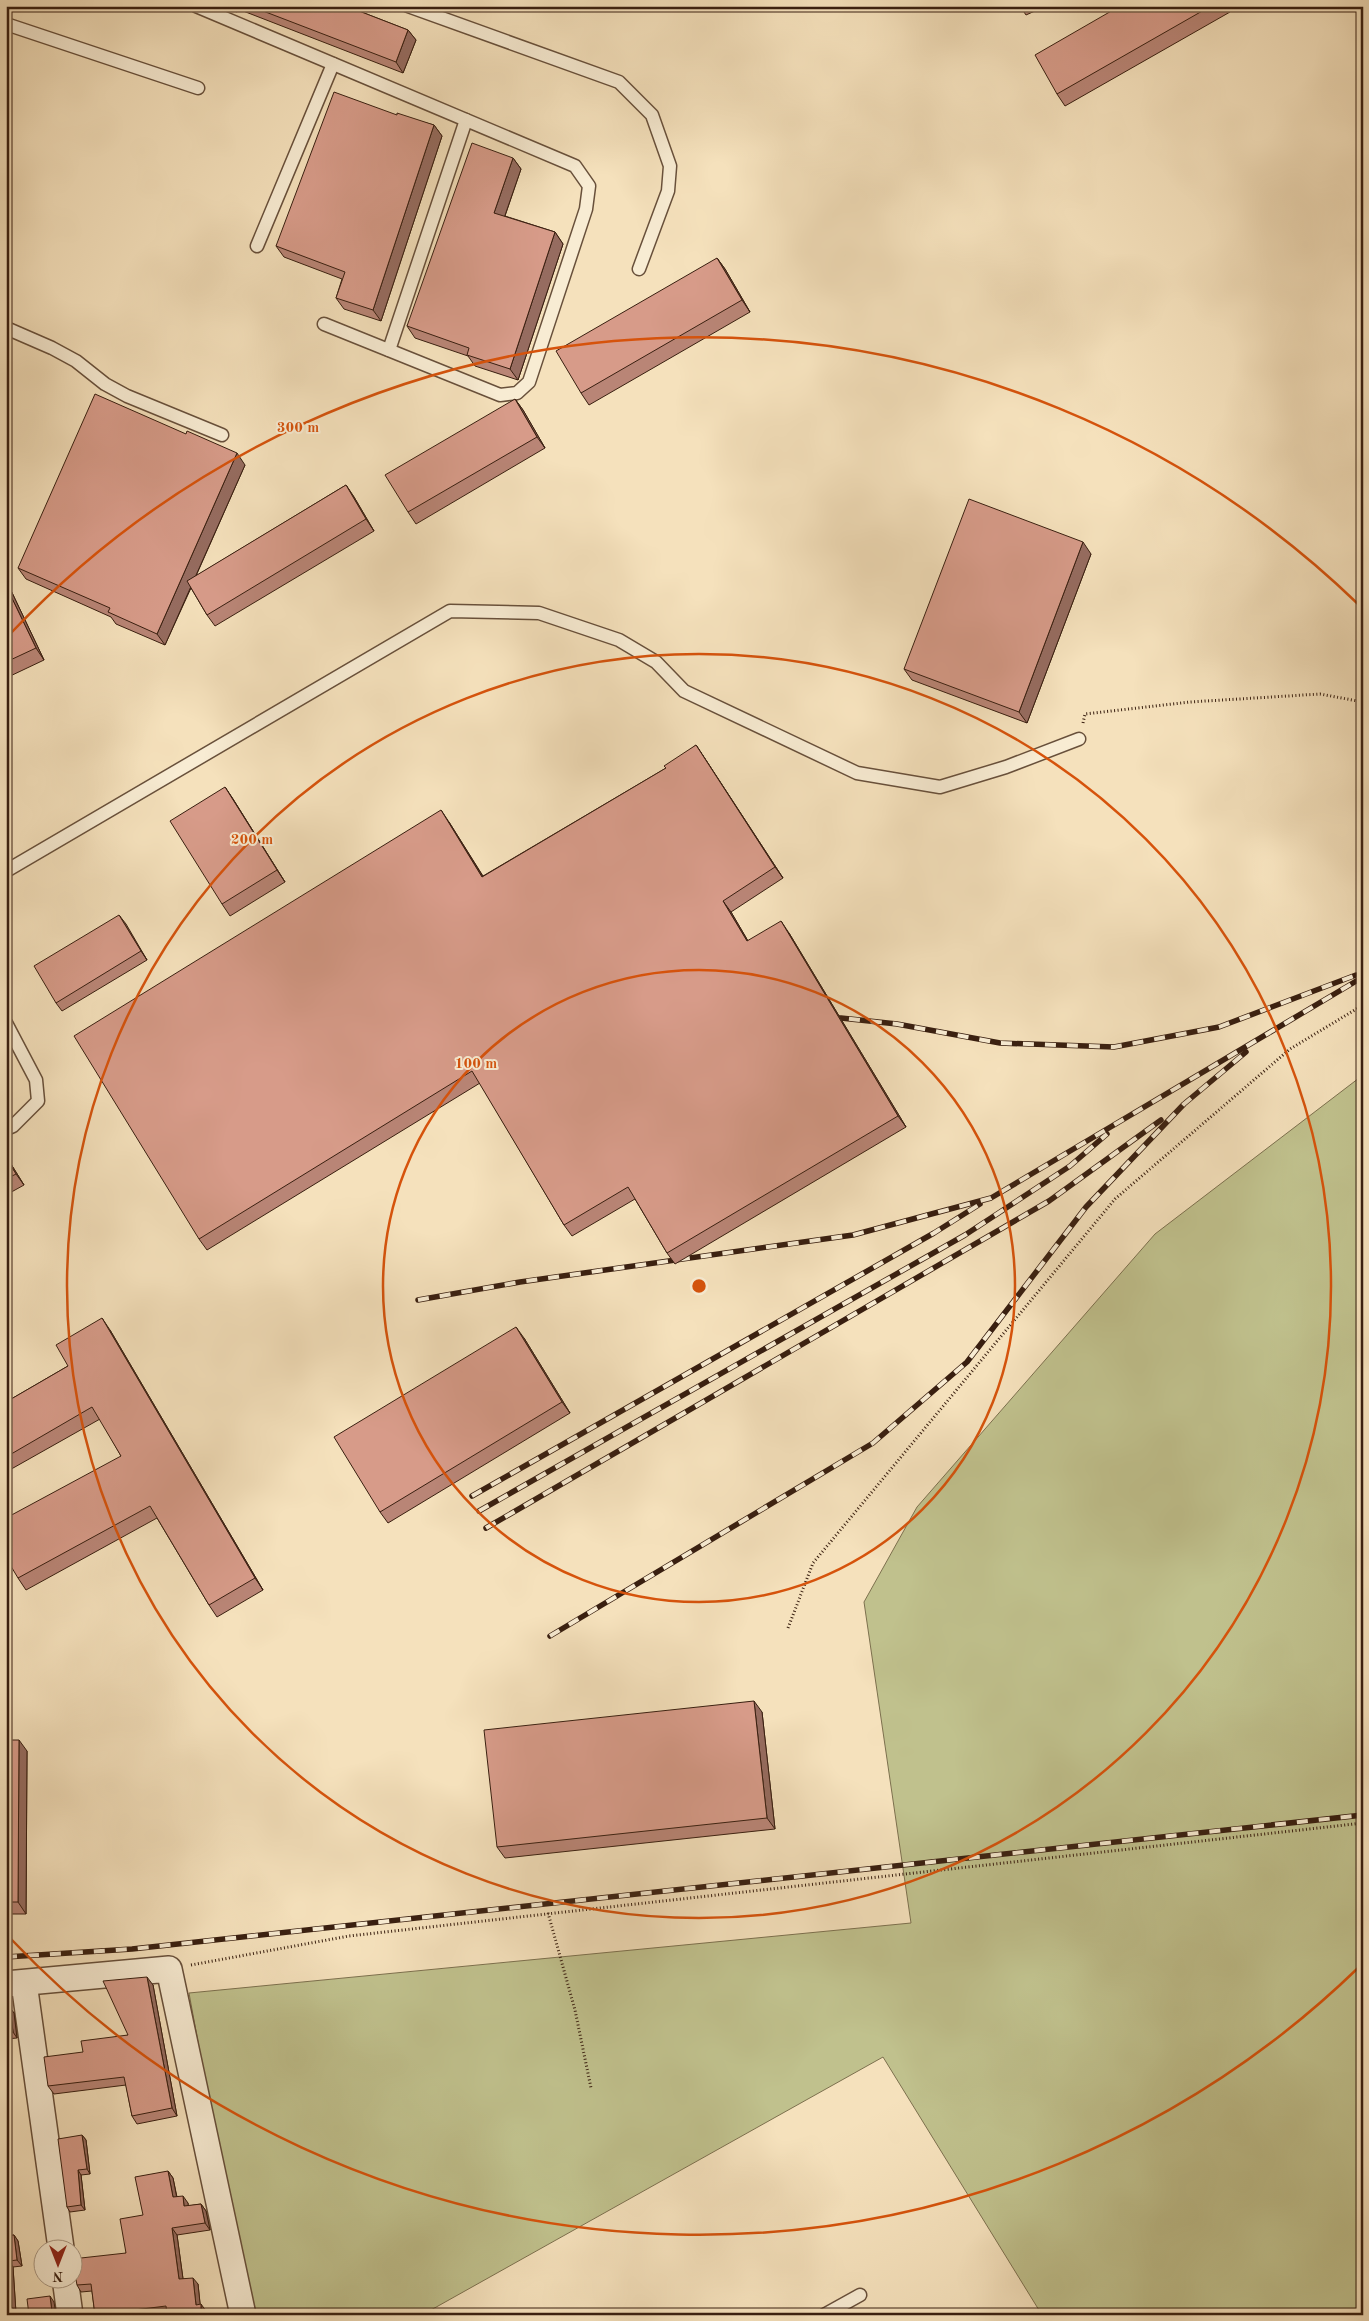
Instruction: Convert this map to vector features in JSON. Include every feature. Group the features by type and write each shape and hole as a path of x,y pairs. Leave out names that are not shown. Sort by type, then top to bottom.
{"street":[{"path":"58,2238 15,1984 169,1969 243,2315"},
{"path":"66,2288 70,2315"}],"lane":[{"path":"196,6 575,166 589,186 586,209 529,382 516,393 500,395 324,324"},
{"path":"408,6 619,82 652,115 668,159 668,191 639,269"},
{"path":"6,24 198,88"},
{"path":"257,246 333,64"},
{"path":"389,350 466,120"},
{"path":"6,328 52,348 76,361 105,384 126,396 222,435"},
{"path":"6,871 450,611 539,613 619,640 656,662 684,691 857,773 940,787 1006,767 1079,739"},
{"path":"6,1022 36,1080 38,1101 13,1126 6,1130"},
{"path":"824,2315 860,2295"}],"path":[{"path":"1079,739 1085,714 1190,702 1320,694 1363,702"},
{"path":"788,1628 813,1563 1115,1199 1290,1049 1363,1005"},
{"path":"169,1969 349,1936 1363,1823"},
{"path":"548,1913 575,2010 591,2088"}],"green space":[{"path":"1363,1075 1363,2315 1042,2315 883,2057 422,2315 248,2315 189,1993 911,1923 864,1602 917,1507 1155,1234"}],"building":[{"path":"250,6 346,6 408,30 396,62"},
{"path":"1120,6 1211,6 1057,94 1035,55"},
{"path":"334,92 397,115 397,113 434,125 373,310 336,298 345,272 276,246"},
{"path":"472,143 513,158 494,213 555,232 510,369 467,355 469,348 407,326"},
{"path":"717,258 742,300 581,393 556,351"},
{"path":"95,394 186,434 187,431 237,453 157,634 108,612 110,608 18,568"},
{"path":"515,399 537,437 408,512 385,475"},
{"path":"346,485 366,519 207,615 187,581"},
{"path":"969,499 1083,542 1019,712 904,669"},
{"path":"6,586 36,648 6,662"},
{"path":"696,745 775,867 723,901 747,941 781,921 898,1116 667,1253 628,1187 564,1225 472,1071 199,1239 74,1036 441,810 482,877 666,768 664,766"},
{"path":"225,787 277,870 222,904 170,821"},
{"path":"119,915 141,951 56,1003 34,966"},
{"path":"6,1158 16,1174 6,1179"},
{"path":"102,1318 255,1578 209,1605 150,1506 18,1578 6,1558 6,1518 121,1456 92,1407 6,1457 6,1402 68,1366 56,1345"},
{"path":"516,1327 562,1402 380,1512 334,1437"},
{"path":"754,1701 767,1818 497,1847 484,1730"},
{"path":"6,1740 19,1740 18,1902 6,1902"},
{"path":"147,1977 172,2108 132,2116 124,2077 48,2086 44,2057 83,2052 81,2041 128,2035 103,1981"},
{"path":"6,2008 10,2008 13,2032 6,2033"},
{"path":"82,2135 87,2169 78,2170 81,2205 67,2207 58,2139"},
{"path":"168,2171 173,2197 183,2196 184,2206 201,2204 205,2223 172,2228 179,2279 193,2278 196,2305 201,2304 201,2315 167,2315 166,2306 134,2310 134,2315 95,2315 91,2284 82,2285 82,2258 126,2253 120,2219 143,2215 135,2177"},
{"path":"14,2235 17,2260 9,2261 11,2306 6,2307 6,2236"},
{"path":"50,2296 53,2315 29,2315 27,2299"}],"railway":[{"path":"827,1018 897,1024 1000,1043 1114,1047 1219,1027 1356,975"},
{"path":"418,1300 520,1282 853,1235 991,1198 1363,977"},
{"path":"550,1636 873,1443 967,1362 1086,1207 1184,1104 1246,1052"},
{"path":"486,1528 1049,1201 1161,1120"},
{"path":"479,1511 965,1235 1070,1166 1107,1134"},
{"path":"472,1496 934,1233 980,1204"},
{"path":"6,1957 132,1949 1363,1815"}]}
